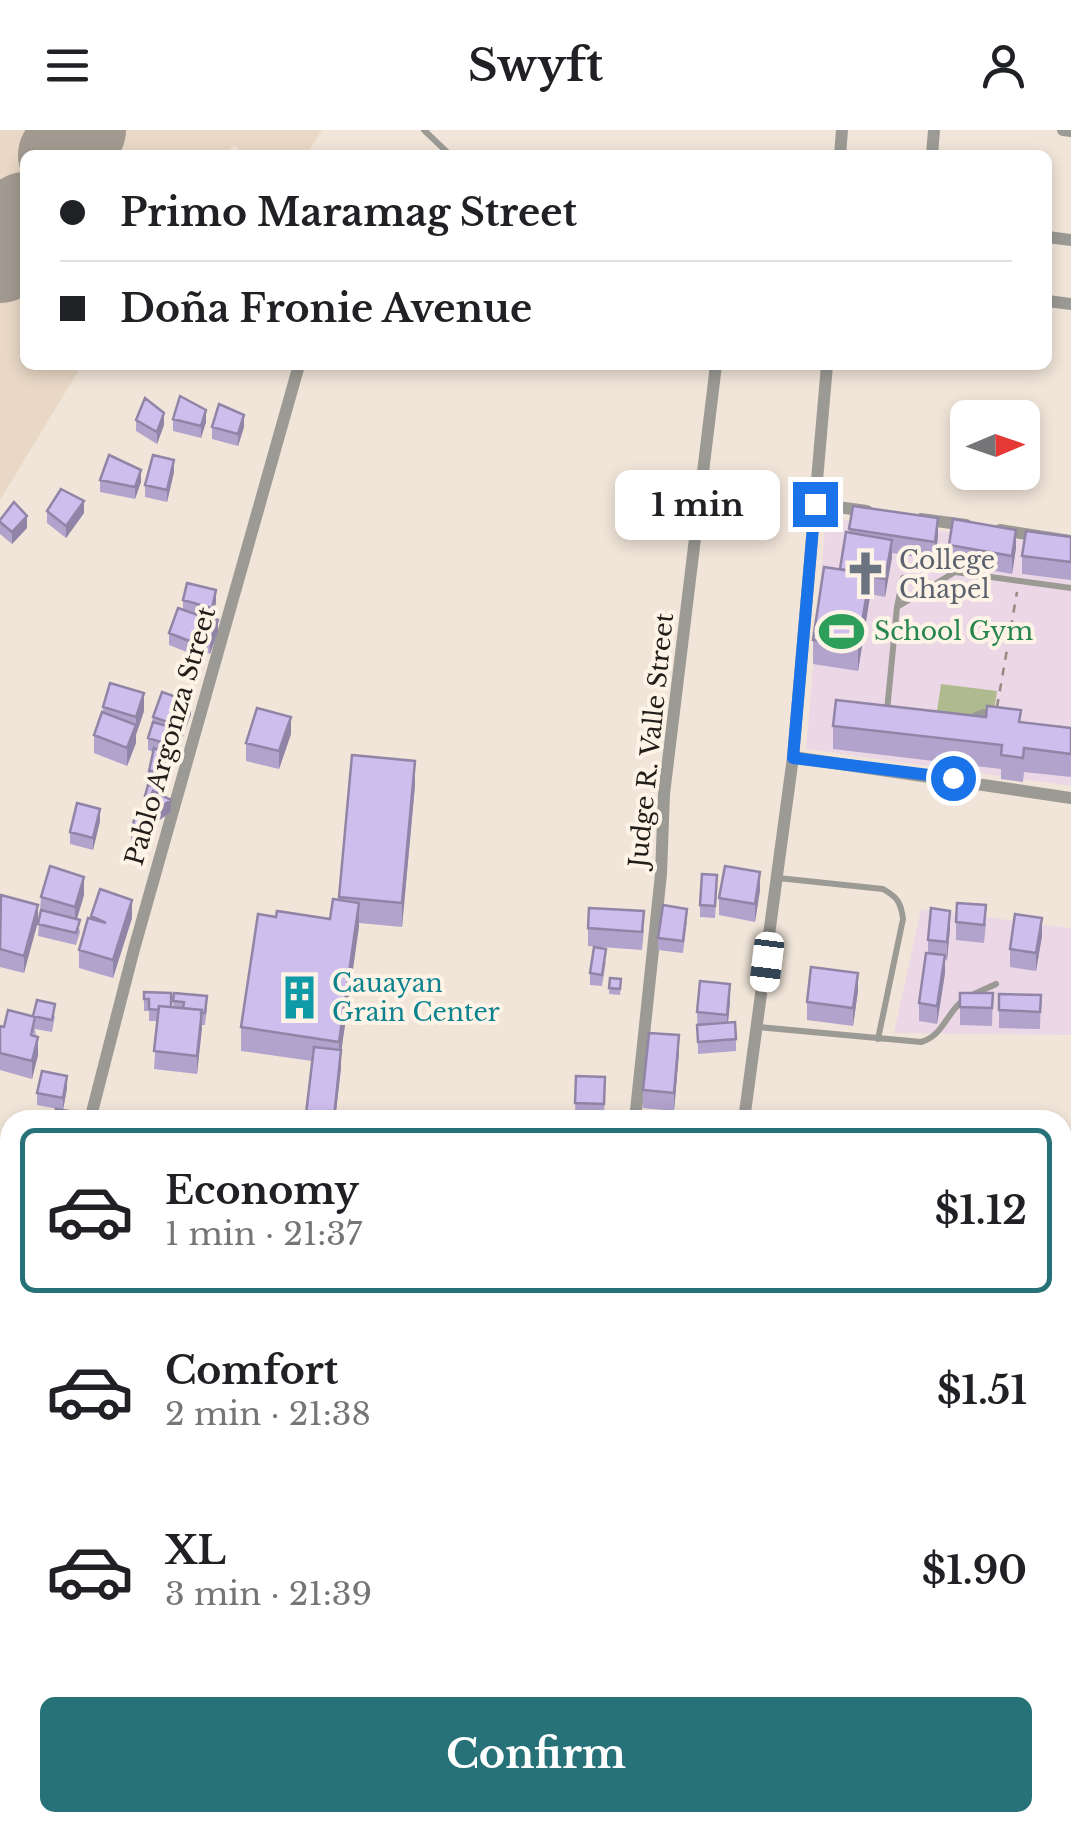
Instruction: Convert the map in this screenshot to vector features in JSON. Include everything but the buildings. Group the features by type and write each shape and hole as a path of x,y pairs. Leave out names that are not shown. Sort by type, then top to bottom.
{"street":[{"path":"1063,130 1071,131"},
{"name":"Pablo Argonza Street","path":"93,1110 134,949 298,370"},
{"name":"Judge R. Valle Street","path":"637,1110 661,874 664,794 715,370"},
{"path":"746,1110 793,758 827,370"},
{"path":"815,504 888,514"},
{"path":"906,517 1071,541"},
{"path":"793,758 1071,798"}],"lane":[{"path":"424,130 445,150"},
{"path":"897,607 952,572 1071,588"},
{"path":"887,712 903,578"},
{"path":"870,710 904,714"},
{"path":"982,726 983,712"},
{"path":"960,723 983,712 1010,720"},
{"path":"953,778 954,763"},
{"path":"778,878 883,889 901,904 903,919 878,1040"},
{"path":"758,1027 921,1042 932,1038 961,1002 996,984"}],"path":[{"path":"995,717 1019,580"}],"shaded area":[{"path":"0,130 322,130 309,150 240,150 234,145 230,150 20,150 20,370 79,370 0,500"},
{"path":"826,518 1071,546 1071,786 806,749"},
{"path":"921,909 1071,928 1071,1035 894,1033"}],"green space":[{"path":"941,684 997,691 993,719 937,711"}],"runway":[{"path":"67,150 80,130"},
{"path":"0,257 20,226"}],"place":[{"name":"College Chapel","path":"866,574"},
{"name":"School Gym","path":"841,631"},
{"name":"Cauayan Grain Center","path":"299,997"}],"route":[{"path":"815,504 793,758 953,778"}]}
